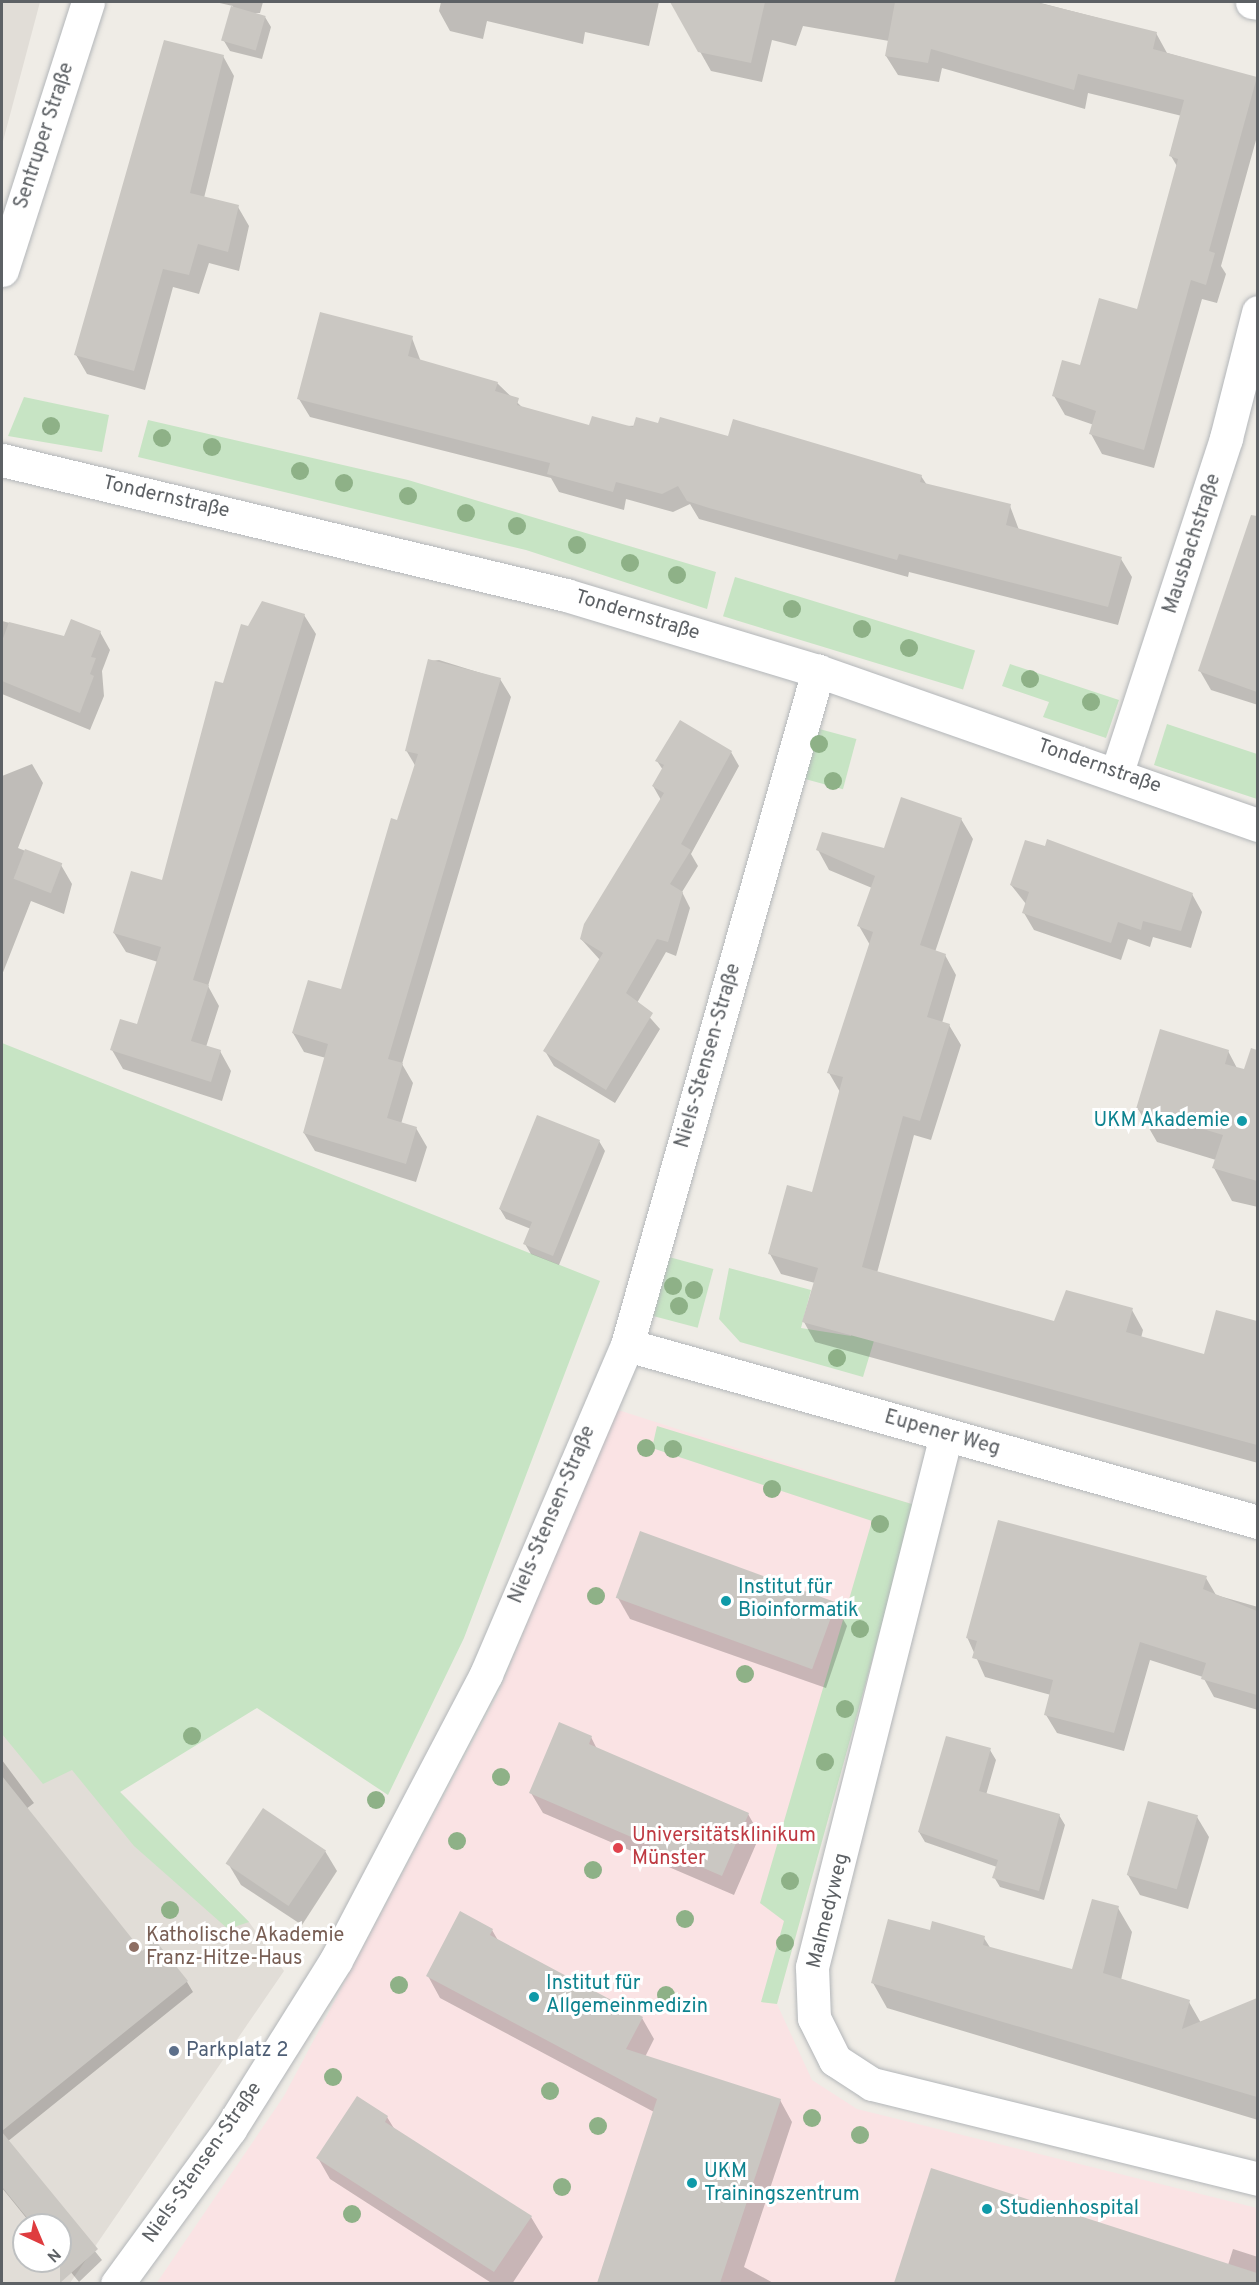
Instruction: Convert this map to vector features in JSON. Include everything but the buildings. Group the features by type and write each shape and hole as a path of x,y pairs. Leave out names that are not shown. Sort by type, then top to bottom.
{"street":[{"name":"Sentruper Straße","path":"2,270 88,2"},
{"path":"1252,2 1257,3"},
{"name":"Mausbachstraße","path":"1118,772 1226,438 1257,312"},
{"name":"Tondernstraße","path":"2,460 566,595 818,671 1118,772 1257,825"},
{"name":"Niels-Stensen-Straße","path":"117,2283 230,2129 336,1960 486,1674 627,1345 818,671"},
{"name":"Eupener Weg","path":"627,1345 1257,1522"},
{"name":"Malmedyweg","path":"946,1435 812,1967 814,2018 835,2060 872,2084 1257,2179"}],"shaded area":[{"path":"2,2 40,2 2,145"},
{"name":"Universitätsklinikum Münster","path":"615,1409 915,1505 777,2004 812,2080 857,2109 1257,2208 1257,2283 156,2284 284,2096 499,1692"},
{"name":"Katholische Akademie Franz-Hitze-Haus","path":"2,1626 120,1792 249,1922 284,1971 70,2283 2,2283"}],"green space":[{"path":"24,397 109,415 102,452 8,436"},
{"path":"148,420 408,480 716,572 707,609 526,550 138,457"},
{"path":"735,577 975,650 963,690 723,616"},
{"path":"1010,664 1119,700 1106,738 1043,717 1049,702 1002,686"},
{"path":"1167,724 1257,754 1257,799 1154,765"},
{"path":"812,727 856,739 843,789 799,777"},
{"path":"2,1043 600,1281 464,1638 388,1795 257,1708 120,1792 249,1922 228,1929 134,1846 72,1770 43,1784 2,1734"},
{"path":"669,1257 713,1269 698,1328 653,1316"},
{"path":"729,1268 811,1290 801,1328 851,1336 860,1304 883,1311 863,1377 740,1342 719,1319"},
{"path":"657,1426 915,1505 777,2004 761,2002 784,1921 760,1903 872,1521 652,1448"}],"place":[{"name":"UKM Akademie","path":"1242,1121"},
{"name":"Institut für Bioinformatik","path":"726,1601"},
{"name":"Universitätsklinikum Münster","path":"618,1848"},
{"name":"Katholische Akademie Franz-Hitze-Haus","path":"134,1947"},
{"name":"Institut für Allgemeinmedizin","path":"534,1997"},
{"name":"Parkplatz 2","path":"174,2051"},
{"name":"UKM Trainingszentrum","path":"692,2183"},
{"name":"Studienhospital","path":"987,2209"}]}
